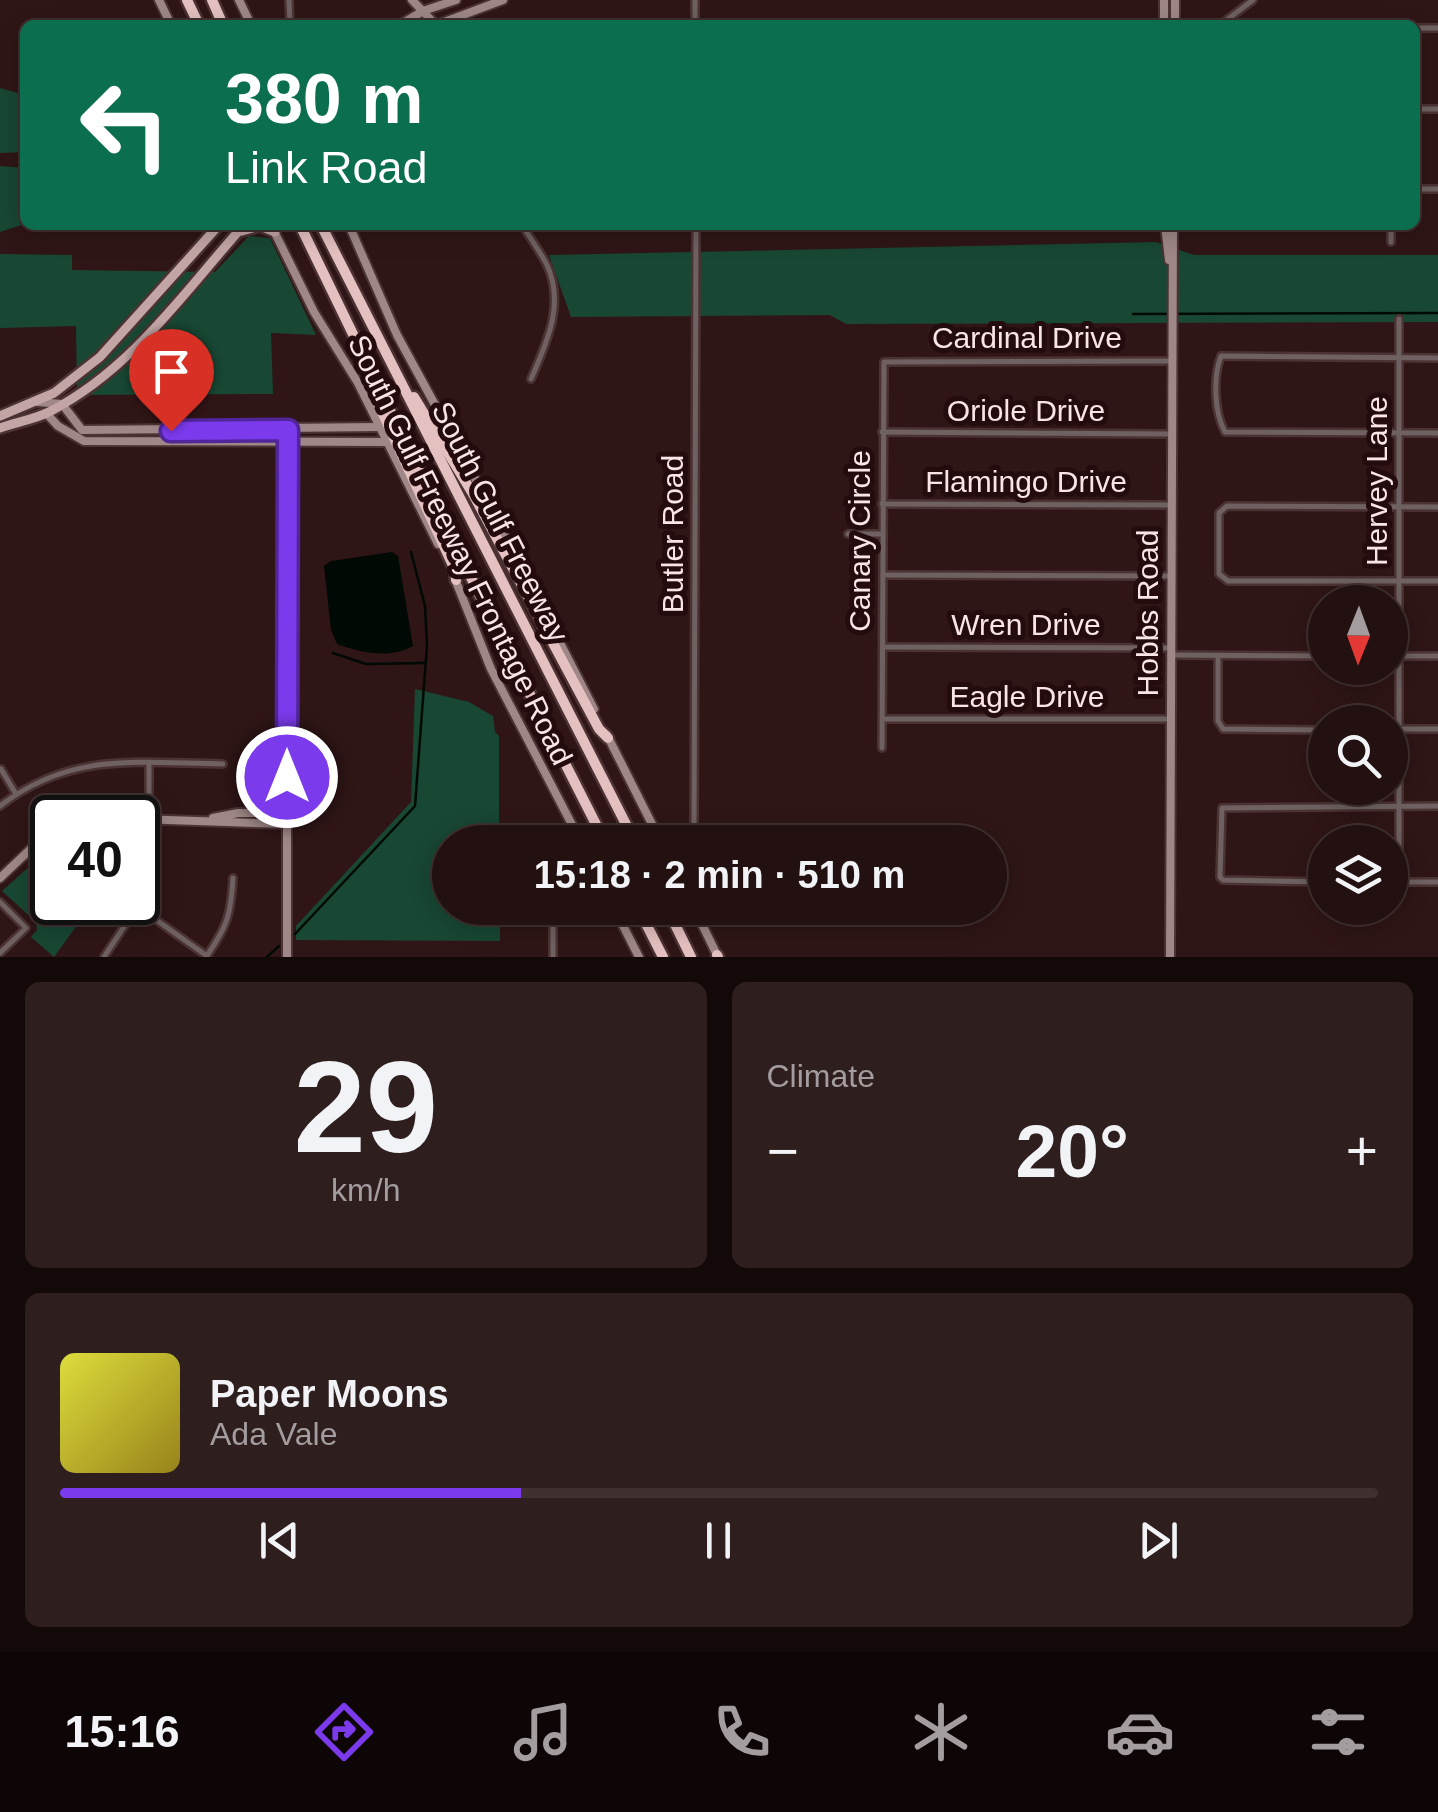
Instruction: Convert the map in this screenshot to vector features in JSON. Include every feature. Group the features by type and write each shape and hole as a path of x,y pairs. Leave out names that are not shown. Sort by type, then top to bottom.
{"highway":[{"name":"South Gulf Freeway","path":"302,230 596,825"},
{"name":"South Gulf Freeway","path":"324,230 626,825"},
{"path":"369,363 372,388 456,570 456,580"},
{"path":"398,378 421,406 473,494 599,729 608,738"},
{"path":"647,925 663,957"},
{"path":"675,925 691,957"}],"main road":[{"path":"0,416 38,402 100,357 214,230"},
{"path":"0,428 46,413 78,396 124,360 240,230"},
{"path":"235,235 244,230"}],"street":[{"path":"412,0 431,20"},
{"path":"408,20 456,0"},
{"path":"449,20 503,0"},
{"path":"1227,20 1253,0"},
{"name":"South Gulf Freeway Frontage Road","path":"275,230 314,312 358,382 456,580 492,668 572,825"},
{"name":"South Gulf Freeway Frontage Road","path":"351,230 397,335 537,596 652,825"},
{"path":"525,230 548,267 555,295 552,325 531,378"},
{"name":"Butler Road","path":"694,825 696,230"},
{"name":"Hobbs Road","path":"1165,230 1171,269"},
{"name":"Hobbs Road","path":"1170,957 1173,230"},
{"path":"1391,230 1391,242"},
{"name":"Hervey Lane","path":"1399,319 1399,582"},
{"path":"1438,358 1221,356 1217,366 1220,424 1225,432 1438,433"},
{"name":"Cardinal Drive","path":"884,362 1171,360"},
{"name":"Canary Circle","path":"882,748 884,362"},
{"path":"71,419 72,404 78,396"},
{"path":"38,402 62,404 82,430 380,427"},
{"path":"46,413 58,426 84,441 387,442"},
{"path":"203,430 203,442"},
{"path":"287,957 288,430"},
{"name":"Oriole Drive","path":"882,432 1171,434"},
{"name":"Flamingo Drive","path":"882,504 1171,505"},
{"path":"1438,508 1227,506 1219,513 1218,544 1219,574 1228,581 1438,582"},
{"path":"848,534 882,534"},
{"path":"882,576 1170,576"},
{"name":"Wren Drive","path":"883,648 1308,656"},
{"path":"1218,656 1218,720 1223,729 1308,730"},
{"path":"1408,656 1438,656"},
{"name":"Eagle Drive","path":"883,720 1170,719"},
{"path":"1408,729 1438,729"},
{"path":"149,764 149,795"},
{"path":"0,806 51,775 82,766 223,764"},
{"path":"1,770 16,794"},
{"path":"1308,882 1227,882 1220,876 1220,811 1226,806 1438,806"},
{"name":"Hervey Lane","path":"1399,806 1399,825"},
{"path":"209,819 238,812 287,813"},
{"path":"160,818 286,824"},
{"path":"0,878 30,849"},
{"path":"160,923 206,956 231,914 233,878"},
{"path":"1408,882 1438,882"},
{"path":"0,902 26,928 0,953"},
{"path":"104,957 126,925"},
{"path":"553,925 553,957"},
{"path":"623,925 639,957"},
{"path":"702,925 718,957"}],"green space":[{"path":"0,88 20,94 20,152 0,153"},
{"path":"0,166 20,168 20,226 0,232"},
{"path":"249,236 270,238 316,335 271,333 273,394 77,395 76,326 0,328 0,254 72,255 72,270 215,272"},
{"path":"1156,242 1194,255 1438,255 1438,322 846,324 830,315 571,317 549,255"},
{"path":"415,689 469,702 493,716 499,736 499,825 432,825 432,925 500,925 500,941 296,940 296,926 411,802"},
{"path":"30,866 30,917 2,891"},
{"path":"36,925 77,925 54,957 31,937"}],"shaded area":[{"path":"392,552 398,556 413,646 376,653 337,644 331,630 324,566 331,561"}],"waterway":[{"path":"1133,314 1438,313"},
{"path":"295,934 415,806 427,645 425,606 411,552"},
{"path":"333,653 366,664 424,663"},
{"path":"267,957 279,946"}],"route":[{"path":"171,431 288,430 287,777"}]}
